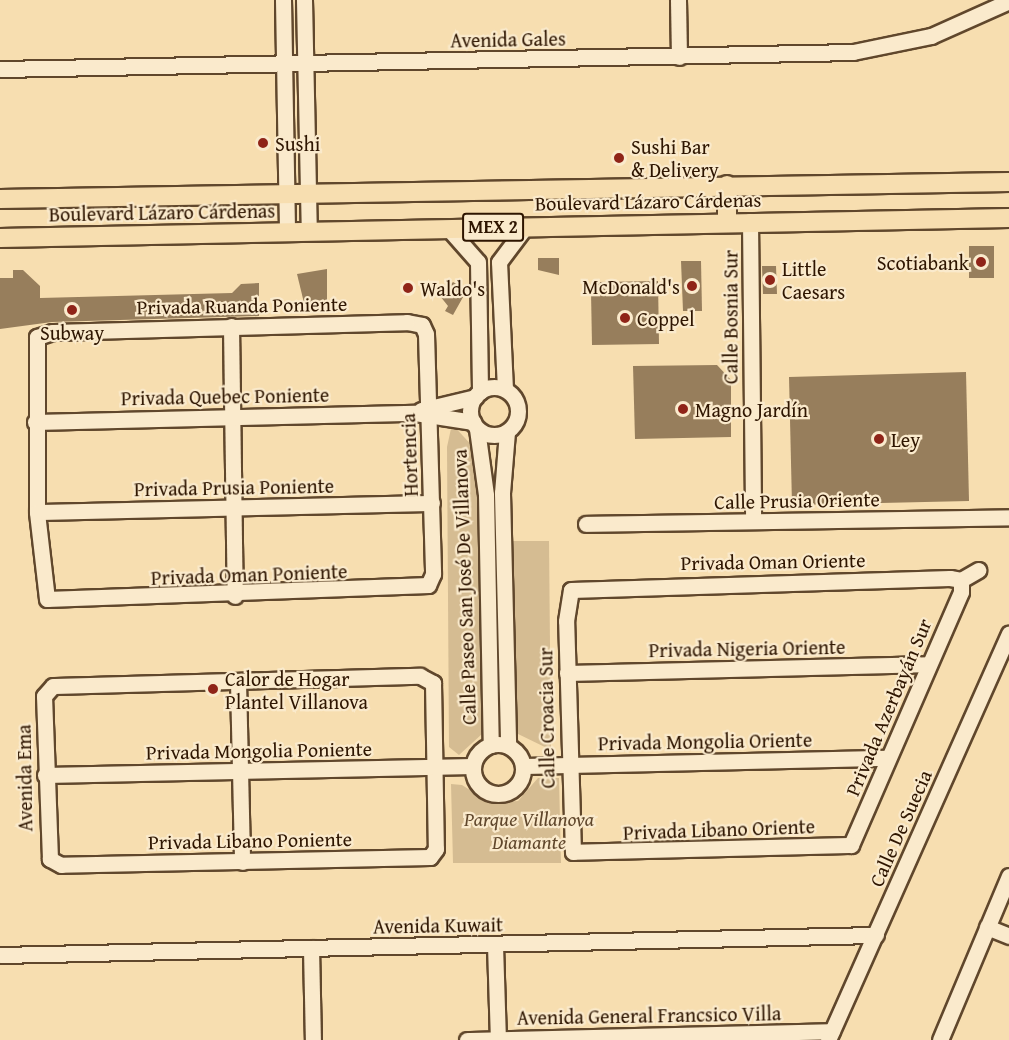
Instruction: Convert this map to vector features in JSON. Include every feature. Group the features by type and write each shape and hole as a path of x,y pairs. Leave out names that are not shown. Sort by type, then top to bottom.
{"main road":[{"name":"Boulevard Lázaro Cárdenas","path":"0,199 1009,182"},
{"path":"727,186 727,222"},
{"name":"Boulevard Lázaro Cárdenas","path":"0,238 750,221 1009,218"}],"street":[{"path":"283,0 287,231"},
{"path":"304,0 309,231"},
{"path":"678,0 678,57"},
{"name":"Avenida Gales","path":"0,69 678,57 880,49 931,36 1007,2"},
{"name":"Calle Bosnia Sur","path":"750,221 753,521"},
{"path":"448,228 478,262 475,426 489,435 507,432 519,410 505,389 499,262 526,226"},
{"name":"Privada Ruanda Poniente","path":"35,422 33,347 37,337 52,332 413,322 426,334"},
{"path":"231,326 235,596"},
{"name":"Hortencia","path":"426,334 424,412 432,503 433,574"},
{"path":"477,395 505,389"},
{"name":"Privada Quebec Poniente","path":"35,422 424,412 477,395"},
{"name":"Privada Quebec Poniente","path":"424,412 475,426"},
{"path":"35,422 37,512"},
{"name":"Calle Paseo San José De Villanova","path":"475,426 484,458 496,576 508,746"},
{"name":"Calle Paseo San José De Villanova","path":"491,745 496,576 507,432"},
{"name":"Privada Prusia Poniente","path":"37,512 432,503"},
{"name":"Privada Oman Poniente","path":"37,512 43,592 47,598 58,600 417,589 428,585 433,574"},
{"name":"Calle Prusia Oriente","path":"586,524 1009,517"},
{"name":"Privada Oman Oriente","path":"585,586 961,586 978,570"},
{"name":"Calle Croacia Sur","path":"581,855 570,846 567,766 568,594 585,586"},
{"name":"Privada Azerbayán Sur","path":"854,839 961,586"},
{"name":"Calle De Suecia","path":"830,1036 1009,633"},
{"name":"Privada Nigeria Oriente","path":"567,673 928,664"},
{"path":"242,862 238,681 420,676 433,683 434,767"},
{"name":"Avenida Ema","path":"61,865 54,864 47,849 44,696 53,686 238,681"},
{"path":"491,745 508,746 523,766 512,789 494,793 478,784 473,766 491,745"},
{"name":"Privada Mongolia Oriente","path":"523,766 888,758"},
{"name":"Privada Mongolia Poniente","path":"45,775 473,766"},
{"name":"Privada Libano Poniente","path":"61,865 430,857 436,849 434,767"},
{"name":"Privada Libano Oriente","path":"581,855 846,847 854,839"},
{"path":"940,1040 1009,876"},
{"path":"987,927 1009,936"},
{"name":"Avenida Kuwait","path":"0,955 876,935"},
{"path":"495,945 498,1040"},
{"path":"311,948 314,1040"},
{"name":"Avenida General Francsico Villa","path":"467,1040 830,1036"}],"green space":[{"path":"452,424 476,450 482,734 459,755 449,747 447,447"},
{"path":"512,541 549,541 551,750 516,733"},
{"name":"Parque Villanova Diamante","path":"538,778 559,778 561,863 453,863 451,784 462,785 490,803 518,801"}],"building":[{"name":"Scotiabank","path":"969,246 994,246 994,278 969,278"},
{"path":"538,258 559,258 559,275 538,270"},
{"name":"McDonald's","path":"681,261 701,261 702,311 683,311"},
{"name":"Little Caesars","path":"762,266 776,266 777,294 763,294"},
{"path":"327,269 327,306 305,307 297,274"},
{"path":"13,270 23,270 40,286 40,298 232,293 241,284 259,283 259,316 52,322 0,329 0,278 13,278"},
{"name":"Coppel","path":"658,281 659,344 592,345 591,292 599,282"},
{"path":"453,282 467,290 453,315 445,311 448,306 440,296"},
{"name":"Magno Jardín","path":"717,365 731,380 731,437 635,439 633,366"},
{"name":"Ley","path":"966,372 969,501 792,505 789,377"}],"place":[{"name":"Sushi","path":"263,143"},
{"name":"Sushi Bar & Delivery","path":"619,158"},
{"name":"Scotiabank","path":"981,262"},
{"name":"Little Caesars","path":"770,280"},
{"name":"McDonald's","path":"692,286"},
{"name":"Waldo's","path":"408,288"},
{"name":"Subway","path":"72,310"},
{"name":"Coppel","path":"625,318"},
{"name":"Magno Jardín","path":"683,409"},
{"name":"Ley","path":"879,439"},
{"name":"Calor de Hogar Plantel Villanova","path":"213,689"}]}
